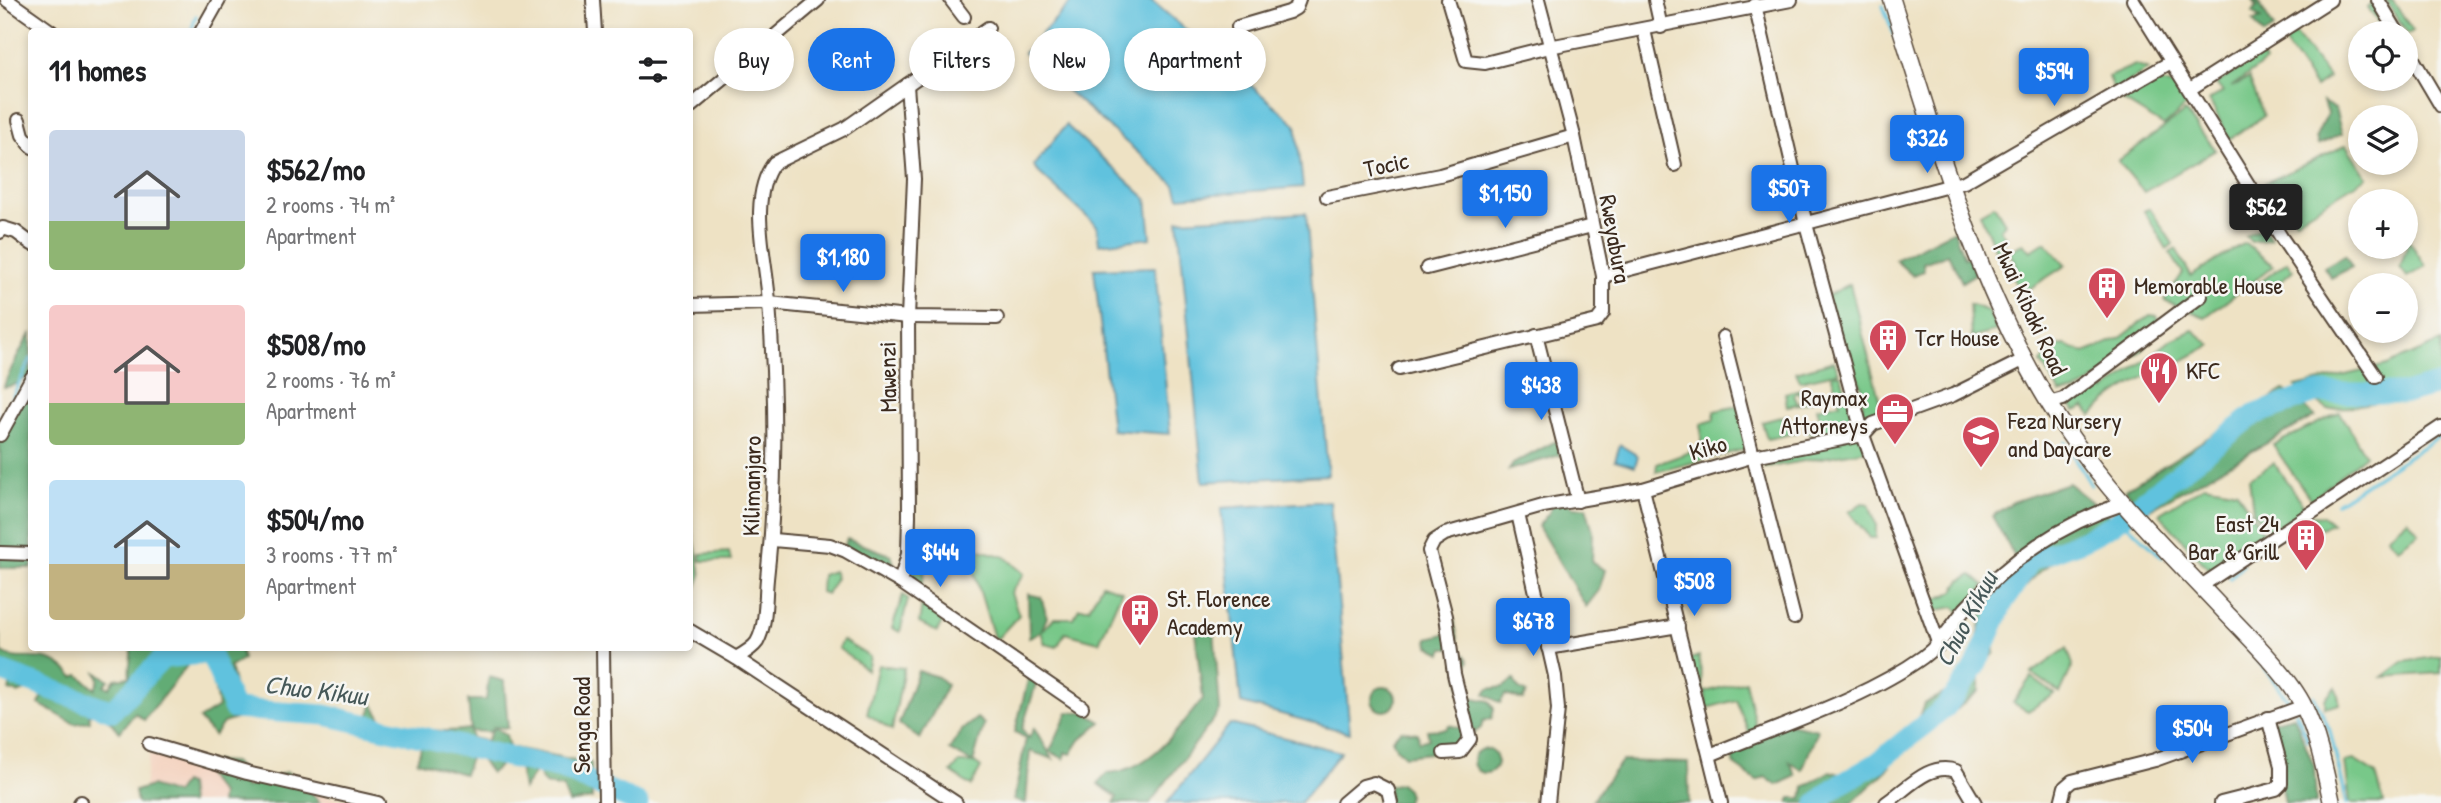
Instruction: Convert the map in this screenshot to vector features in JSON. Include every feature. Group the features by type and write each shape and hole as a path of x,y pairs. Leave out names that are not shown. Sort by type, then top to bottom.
{"main road":[{"name":"Mwai Kibaki Road","path":"1892,0 1951,186 2025,359 2049,403 2087,460 2125,507 2263,652 2304,706 2332,803"}],"street":[{"path":"7,0 46,28"},
{"path":"203,28 219,0"},
{"path":"593,0 595,28"},
{"path":"693,104 818,0"},
{"path":"951,0 964,17"},
{"path":"1238,27 1289,12 1299,0"},
{"path":"1448,0 1466,61 1485,63 1549,47 1791,0"},
{"name":"Rweyabura","path":"1399,369 1597,321 1603,313 1603,276 1574,136 1538,0"},
{"path":"1656,0 1661,27"},
{"path":"2133,0 2281,237 2375,377"},
{"path":"2190,89 2330,0"},
{"path":"2378,0 2391,21"},
{"path":"1755,5 1806,224 1863,435 1939,645"},
{"path":"1644,30 1675,165"},
{"path":"1603,276 1964,182 2171,62"},
{"path":"2418,67 2441,106"},
{"name":"Kilimanjaro","path":"737,658 757,643 764,616 772,540 774,427 769,303 761,209 767,173 774,163 844,129 907,85"},
{"name":"Mawenzi","path":"900,582 905,571 909,538 908,317 914,179 907,85"},
{"path":"19,120 28,142"},
{"name":"Tocic","path":"1327,197 1440,175 1574,136"},
{"path":"1427,268 1592,226"},
{"path":"0,232 3,228 9,229 28,241"},
{"path":"2049,403 2063,399 2202,296"},
{"path":"693,305 769,303 908,317 997,318"},
{"path":"1536,335 1578,501"},
{"path":"1723,337 1794,618"},
{"name":"Kiko","path":"1444,753 1460,752 1470,739 1429,551 1434,541 1458,530 1543,506 1643,489 1754,456 1863,435 1873,424 1953,395 2025,359"},
{"path":"0,435 6,411 28,385"},
{"path":"2201,586 2441,427"},
{"path":"1643,489 1721,803"},
{"path":"1710,755 1903,670 1939,645 1966,609 2013,561 2063,529 2125,507"},
{"path":"1518,514 1548,648 1558,709 1548,803"},
{"path":"772,540 830,545 900,582 1082,706"},
{"path":"0,552 28,554"},
{"path":"1548,648 1678,626"},
{"path":"693,633 737,658 956,803"},
{"name":"Senga Road","path":"603,651 602,778 605,799"},
{"path":"2061,803 2065,786 2072,781 2155,760 2304,706"},
{"path":"2221,803 2264,798 2276,789 2283,778 2268,718"},
{"path":"149,744 247,774 378,803"},
{"path":"1886,803 1924,775 1944,768 1956,771 1975,803"},
{"path":"1343,803 1363,786 1374,783 1383,785 1388,790 1391,803"}],"shaded area":[{"path":"150,753 355,803 141,803"}],"green space":[{"path":"2253,0 2257,0 2274,28 2264,35 2253,21 2261,18 2253,12 2257,6"},
{"path":"2385,0 2392,0 2406,21 2399,21"},
{"path":"2375,1 2387,21 2377,21 2368,7"},
{"path":"2295,34 2329,77 2315,87 2284,42"},
{"path":"2261,55 2265,62 2231,87 2249,78 2264,116 2229,139 2209,100 2223,92 2216,84"},
{"path":"2135,65 2148,70 2114,91 2108,77"},
{"path":"2144,81 2172,86 2179,90 2203,116 2186,106 2164,126 2122,100"},
{"path":"2323,102 2335,109 2342,134 2318,145 2316,137 2327,114"},
{"path":"2185,112 2216,150 2144,192 2118,161"},
{"path":"2346,145 2348,175 2367,177 2296,220 2265,183"},
{"path":"2241,185 2257,212 2250,213 2235,193"},
{"path":"1994,205 2005,223 2000,230 2006,238 1997,254 1980,213"},
{"path":"2150,208 2173,244 2167,249 2144,211"},
{"path":"2263,228 2271,239 2251,242 2246,236"},
{"path":"1954,230 1964,258 1969,257 1975,274 1962,282 1948,254 1923,263 1924,271 1912,275 1895,260"},
{"path":"2045,242 2066,265 2029,289 2019,290 2008,267 2017,266 2009,252 2023,243 2031,251"},
{"path":"2245,243 2274,266 2205,317 2164,300 2183,273 2170,253 2176,249 2191,276"},
{"path":"2418,254 2426,266 2414,273 2404,273 2400,267 2403,259 2418,259"},
{"path":"2345,255 2352,267 2331,278 2324,267"},
{"path":"2287,262 2293,270 2268,292 2255,286"},
{"path":"1850,284 1882,410 1897,406 1910,412 1863,422 1862,388 1825,297"},
{"path":"1969,304 1988,311 1997,331 1971,338"},
{"path":"2150,315 2157,316 2159,323 2143,350 2075,392 2060,393 2041,363 2054,346 2065,345 2085,353 2122,337"},
{"path":"2193,330 2211,345 2173,366 2166,364 2127,387 2108,400 2092,416 2085,407 2075,411 2069,403 2076,395 2100,383 2105,391 2171,340"},
{"path":"28,338 28,378 4,387 16,359"},
{"path":"2441,342 2441,379 2398,385 2404,398 2328,410 2296,387 2387,365"},
{"path":"1834,361 1839,372 1833,374 1841,375 1856,424 1810,434 1808,423 1820,420 1817,408 1840,403 1831,374 1800,381 1796,372"},
{"path":"1809,387 1813,400 1799,404 1802,396 1797,392 1794,395 1798,404 1787,406 1785,393"},
{"path":"2284,390 2315,416 2148,510 2125,490"},
{"path":"28,393 28,568 0,568 0,441 7,421"},
{"path":"1739,406 1750,448 1656,472 1657,464 1701,448 1701,424 1714,420 1714,411"},
{"path":"2340,412 2365,455 2311,500 2273,445"},
{"path":"1788,415 1790,428 1796,428 1796,433 1767,439 1762,422"},
{"path":"1860,434 1867,450 1764,468 1763,458"},
{"path":"1556,441 1560,455 1509,470 1513,464"},
{"path":"2274,463 2305,508 2270,531 2253,511 2249,478"},
{"path":"2068,483 2119,524 2053,561 2026,586 2014,601 1998,631 1995,653 1982,670 1979,691 1907,750 1924,704 1953,689 1973,665 1983,610 2021,568 1992,516 2013,502"},
{"path":"2205,485 2237,491 2263,532 2211,572 2159,514"},
{"path":"1563,497 1573,507 1586,507 1593,531 1592,563 1605,570 1599,590 1586,607 1538,526 1552,505"},
{"path":"1862,503 1869,504 1876,525 1876,538 1870,538 1849,512"},
{"path":"2311,515 2323,516 2332,524 2300,536 2291,526"},
{"path":"2408,519 2419,533 2398,548 2387,537"},
{"path":"693,533 701,575 693,592"},
{"path":"847,539 891,555 895,567 887,573 843,549"},
{"path":"911,541 926,566 921,587 909,579"},
{"path":"966,546 1005,557 1024,574 1011,593 1019,615 995,641"},
{"path":"729,552 731,561 701,561 700,554"},
{"path":"833,571 836,578 827,594 821,592 822,575"},
{"path":"1972,575 1985,586 1960,612 1955,607 1931,611 1933,601 1953,592 1961,580"},
{"path":"1102,584 1122,591 1099,642 1065,633 1057,647 1045,644 1041,632 1054,618 1073,618 1079,608 1089,608"},
{"path":"1028,594 1041,597 1047,617 1041,632 1029,637"},
{"path":"903,595 908,599 900,632 892,628"},
{"path":"922,604 943,620 937,632 919,623"},
{"path":"1448,617 1454,619 1458,637 1454,648 1444,648 1442,653 1429,646 1428,638 1445,634"},
{"path":"1214,628 1220,711 1150,803 1114,803 1117,797 1098,784 1107,773 1137,765 1150,757 1173,735 1203,699 1195,631"},
{"path":"0,632 1,652 17,658 53,661 74,677 79,675 95,689 99,679 96,672 109,680 104,685 109,688 115,679 130,677 131,651 241,651 243,659 230,667 242,717 223,723 214,736 199,719 218,707 211,667 201,661 190,662 144,720 135,713 120,732 101,712 89,714 90,721 75,724 39,704 44,694 28,689 18,693 9,690 11,681 0,675"},
{"path":"842,640 870,657 867,670 838,648"},
{"path":"2067,648 2073,665 2060,693 2032,673"},
{"path":"1457,649 1458,655 1465,655 1469,661 1464,669 1468,674 1469,697 1489,701 1494,709 1492,718 1483,721 1481,728 1474,733 1461,691"},
{"path":"1699,656 1703,691 1694,693 1690,659"},
{"path":"2441,656 2441,673 2383,677 2403,662"},
{"path":"878,665 904,668 892,730 867,714"},
{"path":"918,671 938,677 947,685 920,739 899,724"},
{"path":"1029,676 1038,678 1022,729 1029,738 1034,728 1053,759 1030,751 1026,803 1014,800 1026,738 1015,732"},
{"path":"489,677 504,681 508,728 494,727 506,735 509,747 591,763 592,799 569,803 563,788 545,784 536,771 523,789 519,767 504,762 491,773 480,759 471,756 464,774 417,761 423,740 359,724 360,716 368,717 373,703 382,720 426,730 469,729 472,738 486,741 494,728 489,732 471,731 468,700 486,700"},
{"path":"2031,677 2054,694 2028,711 2013,703"},
{"path":"1514,680 1518,688 1526,693 1523,700 1505,695 1500,703 1485,694 1489,689 1503,687"},
{"path":"1745,681 1758,736 1749,733 1736,700 1707,708 1705,692"},
{"path":"1384,687 1395,694 1396,699 1389,710 1384,711 1373,704 1372,699 1379,688"},
{"path":"2336,687 2340,704 2325,708 2325,699"},
{"path":"1068,712 1086,713 1101,722 1080,740 1071,754 1065,752 1064,759 1050,751"},
{"path":"2294,716 2314,766 2316,803 2285,803 2269,722"},
{"path":"977,718 984,724 973,763 949,750 962,730"},
{"path":"1790,724 1818,730 1802,770 1790,762 1796,776 1777,785 1765,777 1757,781 1735,766 1732,751 1746,748 1764,725"},
{"path":"1449,725 1464,729 1464,749 1405,756 1392,740 1401,730 1418,733 1419,742 1429,739 1427,730 1446,729"},
{"path":"1485,749 1493,753 1497,761 1493,769 1485,773 1477,769 1473,761 1477,753"},
{"path":"1877,754 1890,767 1852,803 1789,803 1791,798 1802,798 1804,787 1830,771 1846,776"},
{"path":"2354,760 2376,774 2384,803 2350,803 2345,762"},
{"path":"214,761 234,762 241,770 245,788 287,772 305,785 320,803 220,803 221,794 206,776"},
{"path":"1622,761 1688,763 1689,803 1612,803 1592,800"},
{"path":"959,763 976,763 981,768 971,786 951,772"},
{"path":"183,783 188,785 190,803 137,803 135,791 151,786 175,794"},
{"path":"1400,783 1407,789 1409,796 1406,803 1388,803 1389,786"}],"water":[{"path":"1073,0 1151,0 1184,28 1124,28 1124,91 1257,91 1296,124 1303,187 1179,197 1175,185 1067,91 1110,91 1110,28 1047,28"},
{"path":"1066,125 1147,199 1151,238 1099,244 1097,226 1036,170 1034,165"},
{"path":"1306,213 1328,475 1203,482 1178,220"},
{"path":"1155,267 1170,434 1112,430 1094,269"},
{"path":"1620,445 1638,456 1635,466 1615,460"},
{"path":"1330,501 1350,733 1241,703 1221,508"},
{"path":"1230,724 1341,752 1300,803 1167,803"}],"waterway":[{"path":"1883,6 1897,42"},
{"path":"192,28 196,16"},
{"path":"1906,70 1916,102"},
{"path":"0,422 28,365"},
{"name":"Chuo Kikuu","path":"1817,803 1834,788 1877,763 1946,707 1975,668 2003,603 2031,560 2082,541 2112,525 2254,415 2315,393 2408,393 2441,384"},
{"path":"2337,503 2441,435"},
{"path":"2065,442 2091,485"},
{"path":"2114,512 2162,557"},
{"path":"2230,578 2243,565"},
{"path":"2245,643 2288,700"},
{"name":"Chuo Kikuu","path":"0,671 112,711 163,658 210,653 234,709 325,715 562,769 638,803"},
{"path":"2314,696 2330,731 2347,803"},
{"path":"2296,712 2308,740"},
{"name":"Chuo Kikuu","path":"625,803 626,798"}],"place":[{"name":"Memorable House","path":"2107,320"},
{"name":"Tcr House","path":"1888,372"},
{"name":"KFC","path":"2159,405"},
{"name":"Raymax Attorneys","path":"1895,446"},
{"name":"Feza Nursery and Daycare","path":"1981,469"},
{"name":"East 24 Bar & Grill","path":"2306,572"},
{"name":"St. Florence Academy","path":"1140,647"}]}
